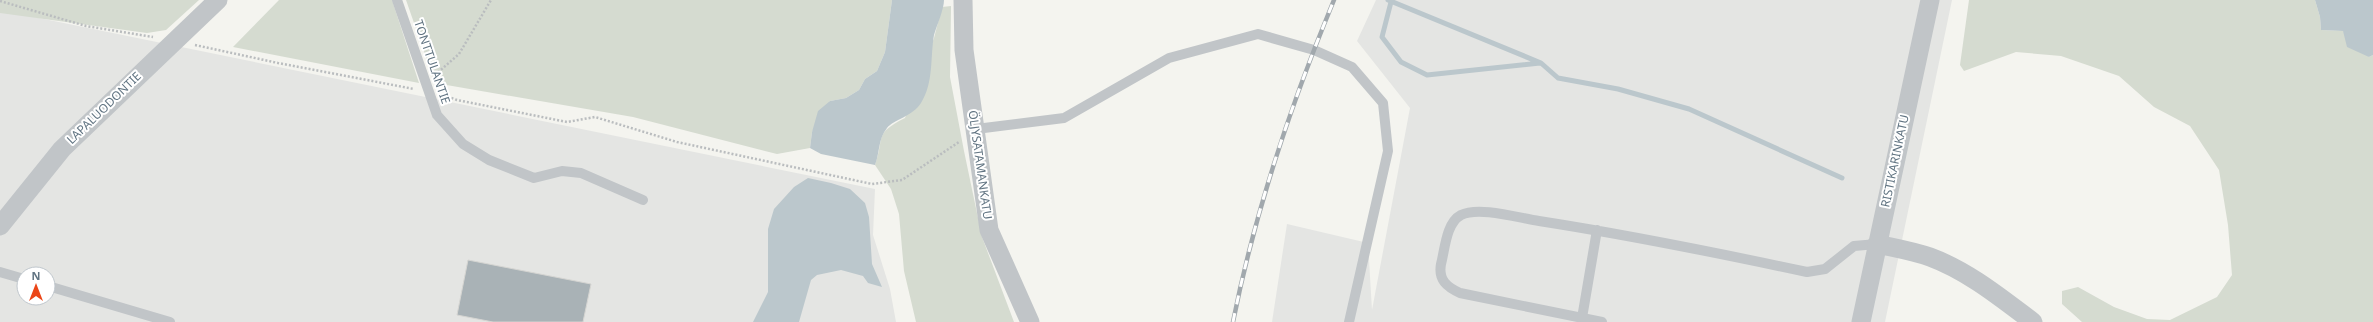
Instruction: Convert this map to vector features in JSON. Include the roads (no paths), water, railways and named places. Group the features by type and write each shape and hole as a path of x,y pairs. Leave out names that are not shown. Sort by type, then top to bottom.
{"street":[{"name":"LAPALUODONTIE","path":"0,226 62,149 218,0"},
{"name":"ÖLJYSATAMANKATU","path":"964,0 964,50 989,230 1030,322"},
{"name":"RISTIKARINKATU","path":"1861,322 1876,244 1930,0"},
{"path":"1876,244 1912,252 1950,266 1981,284 2033,322"}],"lane":[{"name":"TONTTULANTIE","path":"397,0 437,115 463,144 489,160 534,178 562,170 581,173 643,200"},
{"path":"976,129 1064,118 1168,58 1258,34 1314,50 1352,67 1383,103 1388,151 1349,322"},
{"path":"1602,322 1460,293 1443,282 1440,269 1450,227 1456,219 1469,213 1481,212 1597,230 1806,272 1825,269 1854,246 1876,244"},
{"path":"1582,318 1597,230"},
{"path":"0,272 16,277"},
{"path":"56,288 170,322"}],"waterway":[{"path":"1388,0 1541,63 1558,78 1618,89 1689,109 1842,178"},
{"path":"1391,2 1382,37 1401,62 1427,75 1540,63"}],"railway":[{"path":"1233,322 1252,239 1263,199 1289,118 1334,0"}]}
